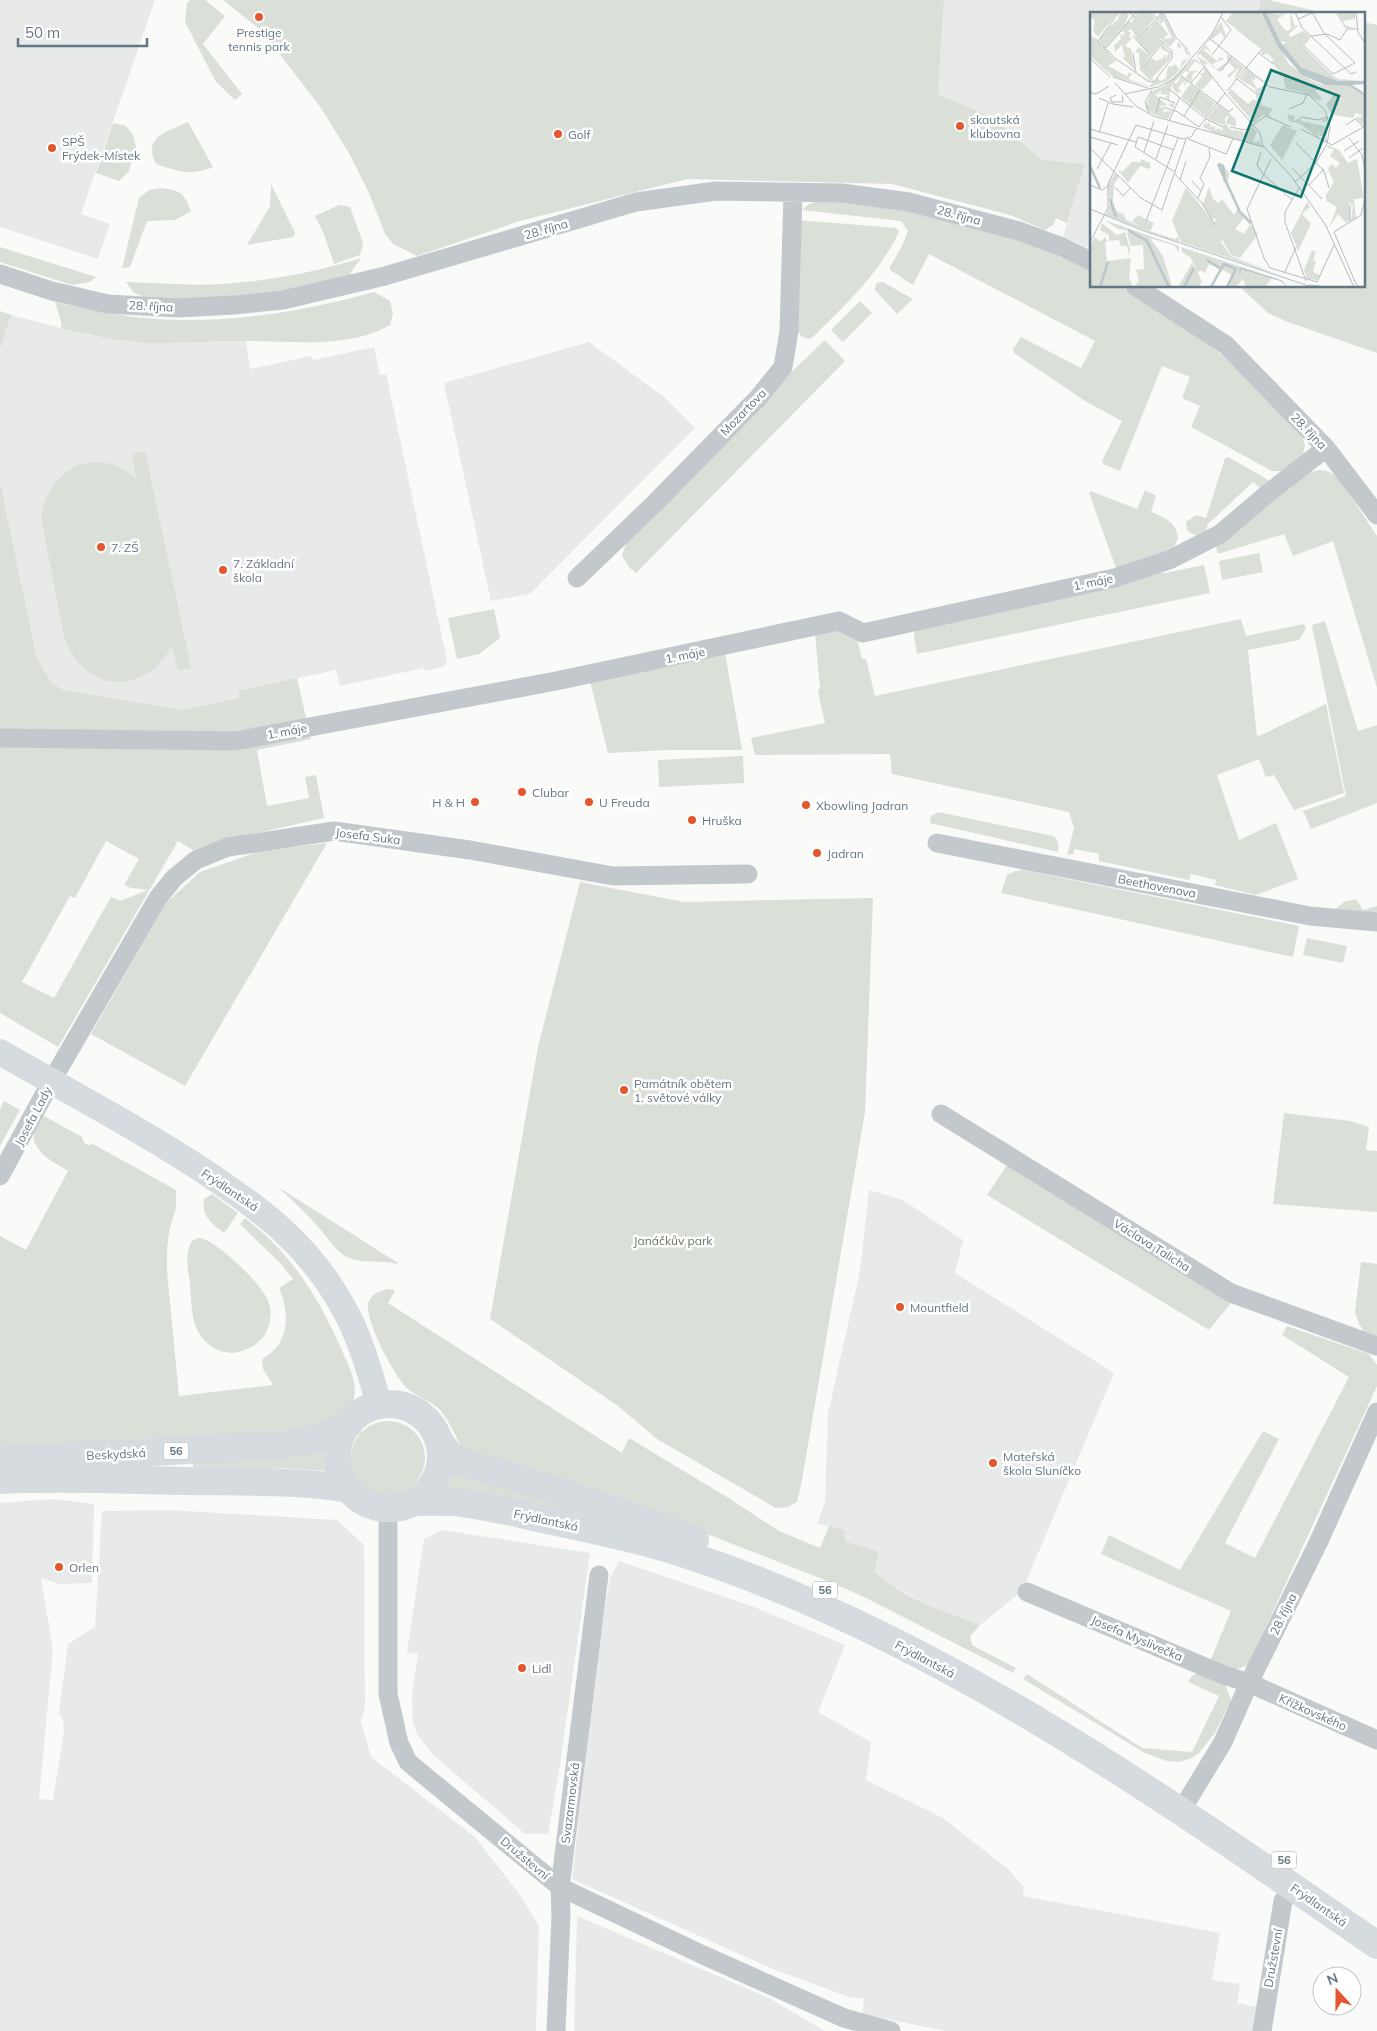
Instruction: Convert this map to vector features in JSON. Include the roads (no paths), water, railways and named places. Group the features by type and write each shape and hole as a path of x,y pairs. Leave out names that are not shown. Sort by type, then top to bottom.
{"main road":[{"name":"56","path":"398,1403 416,1410 430,1423 438,1439 439,1470 430,1488 418,1502 408,1506 388,1509 366,1503 349,1489 339,1472 337,1457 339,1442 349,1424 362,1413 379,1404 398,1403"},
{"name":"Beskydská","path":"0,1460 284,1445 318,1438 349,1424"},
{"name":"Frýdlantská","path":"438,1439 448,1453 459,1461 552,1489 696,1539 830,1592 949,1651 1067,1719 1130,1758 1184,1805 1292,1887 1377,1945"},
{"name":"Beskydská","path":"0,1480 41,1478 257,1480 297,1482 349,1489"},
{"name":"Frýdlantská","path":"418,1502 472,1504 610,1534 692,1556 823,1608 940,1666 1298,1870 1377,1926"}],"street":[{"name":"28. října","path":"0,274 52,291 108,304 178,308 236,306 282,300 385,276 636,202 716,191 842,193 909,202 1019,231 1062,247 1090,261"},
{"name":"Mozartova","path":"577,578 655,503 758,398 783,368 790,331 793,192"},
{"name":"28. října","path":"1138,288 1226,345 1326,448 1377,515"},
{"name":"1. máje","path":"0,738 235,741 556,681 839,621 863,633 1114,578 1169,560 1220,534 1326,448"},
{"name":"Josefa Suka","path":"52,1082 158,898 174,878 196,860 228,848 334,831 470,850 613,876 748,874"},
{"name":"Beethovenova","path":"937,843 1310,916 1377,922"},
{"name":"Frýdlantská","path":"0,1052 173,1151 235,1191 282,1229 312,1262 343,1305 366,1359 379,1404"},
{"name":"Josefa Lady","path":"0,1176 52,1082"},
{"name":"Václava Talicha","path":"942,1114 1230,1294 1377,1346"},
{"name":"28. října","path":"1184,1805 1223,1742 1249,1683 1319,1541 1377,1412"},
{"name":"Družstevní","path":"388,1509 388,1694 394,1726 408,1762 560,1887 702,1955 844,2018 891,2031"},
{"name":"Svazarmovská","path":"556,2031 561,1915 560,1887 598,1575"},
{"name":"Josefa Myslivečka","path":"1026,1592 1224,1675 1249,1683"},
{"name":"Křížkovského","path":"1249,1683 1377,1740"},
{"name":"Družstevní","path":"1262,2031 1283,1901 1292,1887"}],"place":[{"name":"Prestige tennis park","path":"259,17"},
{"name":"skautská klubovna","path":"960,126"},
{"name":"Golf","path":"558,134"},
{"name":"SPŠ Frýdek-Místek","path":"52,148"},
{"name":"7. ZŠ","path":"101,547"},
{"name":"7. Základní škola","path":"223,570"},
{"name":"Clubar","path":"522,792"},
{"name":"H & H","path":"475,802"},
{"name":"U Freuda","path":"589,802"},
{"name":"Xbowling Jadran","path":"806,805"},
{"name":"Hruška","path":"692,820"},
{"name":"Jadran","path":"817,853"},
{"name":"Památník obětem 1. světové války","path":"624,1090"},
{"name":"Mountfield","path":"900,1307"},
{"name":"Mateřská škola Sluníčko","path":"993,1463"},
{"name":"Orlen","path":"59,1567"},
{"name":"Lidl","path":"522,1668"}],"park label":[{"name":"Janáčkův park","path":"673,1240"}]}
